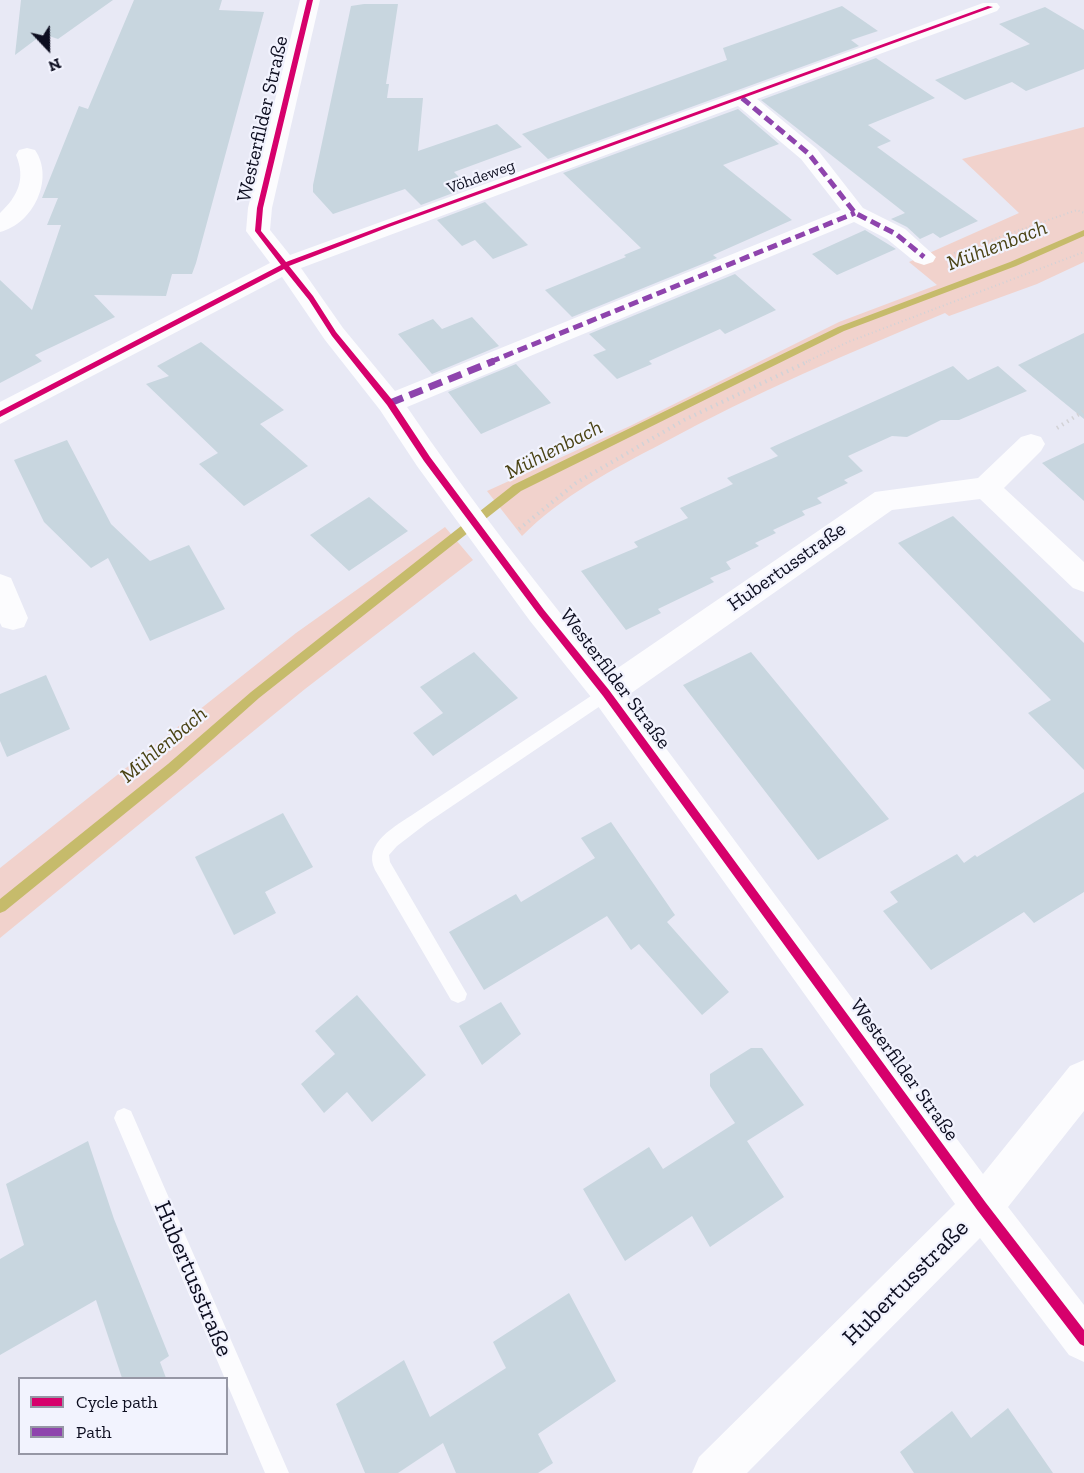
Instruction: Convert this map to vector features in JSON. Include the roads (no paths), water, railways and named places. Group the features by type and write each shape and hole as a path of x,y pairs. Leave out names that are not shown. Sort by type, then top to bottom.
{"street":[{"name":"Westerfilder Straße","path":"310,0 258,220 258,231 270,249 286,265 334,334 390,403 427,459 606,693 982,1207 1084,1340"},
{"name":"Vöhdeweg","path":"0,414 286,265 990,8"},
{"path":"742,98 809,154 855,213 896,234 924,257"},
{"path":"0,225 22,205 33,183 34,170 27,155"},
{"path":"390,403 855,213"},
{"path":"1031,444 986,488 1084,580"},
{"name":"Hubertusstraße","path":"606,693 885,500 986,488"},
{"path":"0,586 13,618"},
{"name":"Hubertusstraße","path":"715,1473 982,1207 1084,1080"}],"lane":[{"path":"458,994 381,864 380,853 391,840 421,818 606,693"},
{"name":"Hubertusstraße","path":"124,1118 277,1473"}],"waterway":[{"name":"Mühlenbach","path":"0,907 172,768 255,695 517,488 841,329 1013,264 1084,233"}]}
